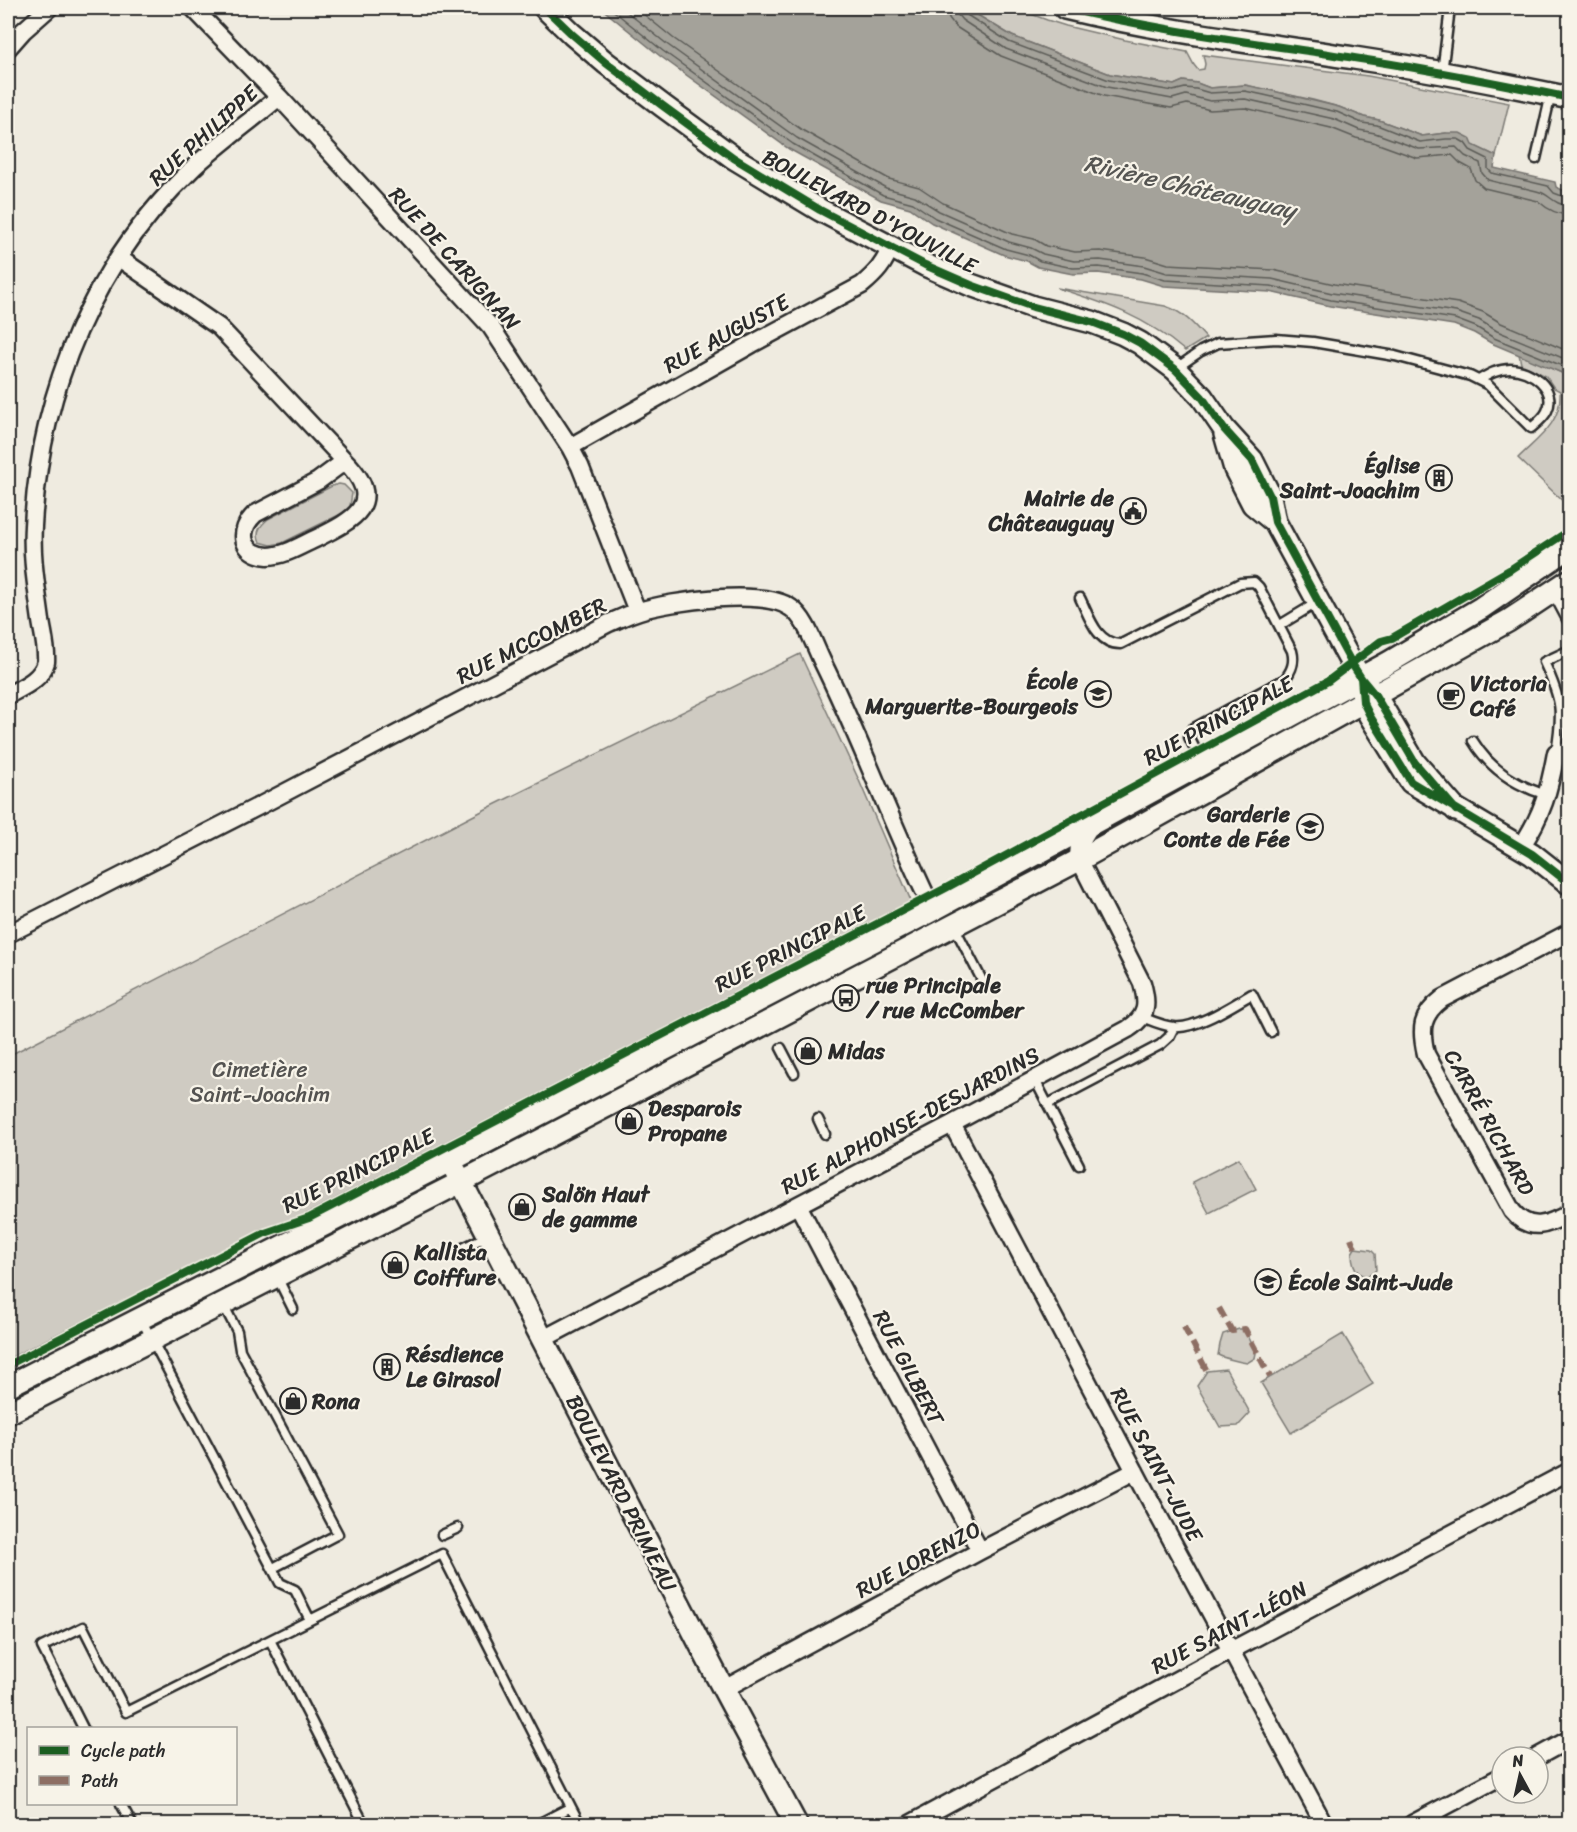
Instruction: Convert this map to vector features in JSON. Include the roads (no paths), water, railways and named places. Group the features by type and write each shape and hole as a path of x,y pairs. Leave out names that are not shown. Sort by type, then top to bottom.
{"street":[{"path":"8,48 23,30 49,8"},
{"name":"RUE DE CARIGNAN","path":"193,8 279,97 490,327 570,447 580,466 637,611"},
{"name":"BOULEVARD D'YOUVILLE","path":"545,8 606,63 734,158 812,205 942,274 997,296 1115,330 1140,343 1175,369 1203,397 1224,429 1235,469 1253,504 1275,522 1361,678 1369,698 1415,763 1456,810 1521,848 1569,884"},
{"path":"1065,8 1185,33 1442,73 1560,96"},
{"name":"RUE PHILIPPE","path":"8,695 30,684 41,672 46,662 36,581 33,528 39,460 56,387 78,329 119,258 146,220 176,185 195,166 279,97"},
{"name":"RUE AUGUSTE","path":"570,447 862,285 876,274 890,247"},
{"path":"119,258 219,327 345,461 360,478 365,500 356,515 333,530 284,553 273,555 252,552 243,538 248,520 255,514 318,481 345,461"},
{"name":"RUE PRINCIPALE","path":"8,1386 450,1161 933,910 1361,678 1481,608 1569,547"},
{"path":"8,1413 461,1182 1079,860 1508,621 1561,586"},
{"name":"RUE MCCOMBER","path":"8,934 242,815 609,623 637,611 684,603 744,597 784,603 798,614 835,687 933,910"},
{"path":"1521,848 1538,820 1563,752"},
{"path":"1092,823 1079,845 1077,854 1142,983 1146,1005 1142,1017"},
{"name":"CARRÉ RICHARD","path":"1569,932 1433,1005 1427,1013 1422,1033 1426,1054 1512,1211 1524,1223 1534,1225 1546,1224 1569,1213"},
{"name":"RUE ALPHONSE-DESJARDINS","path":"543,1340 1035,1080 1128,1029 1142,1017"},
{"name":"RUE SAINT-JUDE","path":"952,1124 1324,1824"},
{"name":"BOULEVARD PRIMEAU","path":"450,1161 723,1689 796,1824"},
{"name":"RUE GILBERT","path":"798,1205 980,1551"},
{"name":"RUE LORENZO","path":"723,1689 1135,1471"},
{"name":"RUE SAINT-LÉON","path":"910,1824 1569,1471"},
{"path":"1550,1750 1569,1739"},
{"path":"1412,1824 1490,1782"}],"lane":[{"path":"1442,73 1450,8"},
{"path":"1536,159 1560,96"},
{"path":"1175,369 1201,351 1218,343 1276,339 1313,342 1395,356 1479,380 1488,385 1531,428 1548,409 1549,394 1538,379 1529,374 1519,370 1498,370 1479,380"},
{"path":"1080,598 1100,635 1112,644 1124,643 1246,582 1254,582 1259,587 1292,651 1294,658 1291,671 1285,679 1192,729 1189,737 1203,764"},
{"path":"1561,586 1569,626"},
{"path":"1280,625 1319,602"},
{"path":"1563,752 1559,696 1544,662 1569,650"},
{"path":"1473,741 1488,762 1504,776 1526,788 1548,795"},
{"path":"954,926 986,988"},
{"path":"1142,1017 1174,1027 1192,1024 1252,994 1271,1032"},
{"path":"1048,1104 1160,1045 1174,1027"},
{"path":"781,1048 794,1073"},
{"path":"1035,1080 1079,1165"},
{"path":"818,1119 825,1134"},
{"path":"455,1252 488,1235"},
{"path":"277,1276 293,1309"},
{"path":"223,1304 237,1331 240,1350 338,1534 273,1568"},
{"path":"141,1319 280,1583 295,1590 310,1620"},
{"path":"442,1535 458,1528"},
{"path":"82,1727 42,1647 83,1627 126,1712 442,1554 580,1824"},
{"path":"270,1640 364,1824"},
{"path":"123,1805 132,1824"},
{"path":"538,1824 571,1807"}],"water":[{"name":"Rivière Châteauguay","path":"601,8 966,8 1012,36 1110,74 1174,85 1183,81 1210,88 1245,85 1339,107 1422,136 1460,133 1470,138 1473,145 1496,156 1494,168 1555,182 1556,187 1569,193 1569,376 1454,325 1330,306 1270,292 1164,286 1141,279 1098,273 1073,274 1038,267 1027,261 1004,255 932,223 910,208 881,200 789,149 660,56"}],"place":[{"name":"Église Saint-Joachim","path":"1439,478"},
{"name":"Mairie de Châteauguay","path":"1133,511"},
{"name":"École Marguerite-Bourgeois","path":"1098,694"},
{"name":"Victoria Café","path":"1451,696"},
{"name":"Garderie Conte de Fée","path":"1310,827"},
{"name":"rue Principale / rue McComber","path":"846,998"},
{"name":"Midas","path":"808,1051"},
{"name":"Desparois Propane","path":"629,1121"},
{"name":"Salön Haut de gamme","path":"522,1207"},
{"name":"Kallista Coiffure","path":"395,1265"},
{"name":"École Saint-Jude","path":"1268,1282"},
{"name":"Résdience Le Girasol","path":"387,1367"},
{"name":"Rona","path":"293,1401"}],"park label":[{"name":"Cimetière Saint-Joachim","path":"260,1082"}]}
